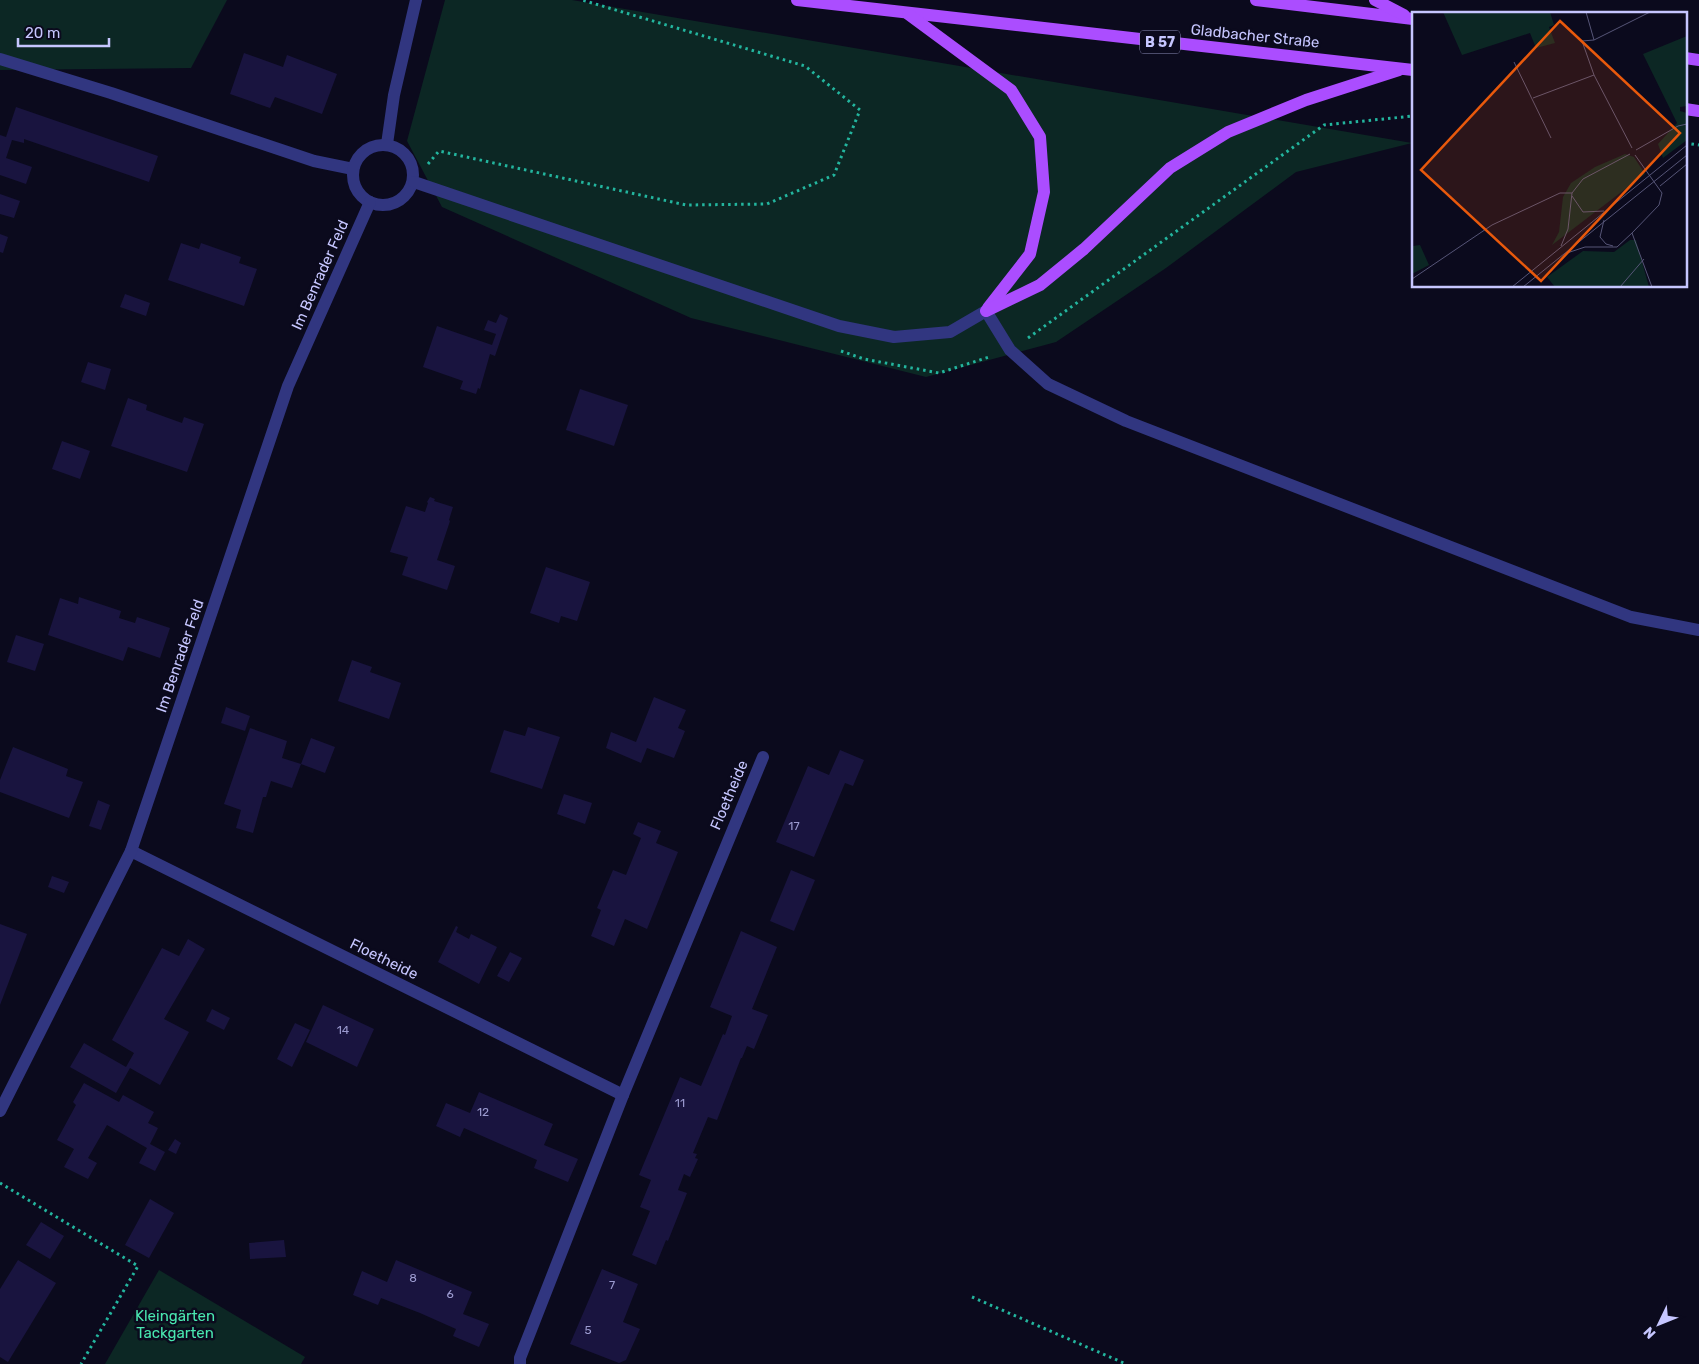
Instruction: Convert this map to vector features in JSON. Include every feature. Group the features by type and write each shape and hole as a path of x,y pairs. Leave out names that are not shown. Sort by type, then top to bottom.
{"main road":[{"name":"Gladbacher Straße","path":"797,0 1409,69"},
{"path":"1256,0 1412,19"},
{"path":"1374,0 1412,19"},
{"path":"908,14 1011,90 1040,137 1044,192 1030,254 986,311"},
{"path":"1686,58 1699,60"},
{"path":"986,311 1040,285 1084,249 1170,168 1228,132 1306,100 1409,69"},
{"path":"1686,109 1699,111"}],"street":[{"path":"387,144 394,94 416,0"},
{"path":"0,58 111,93 314,162 353,169"},
{"path":"387,144 404,151 414,167 414,182 405,197 389,206 370,202 360,195 353,182 353,169 358,156 372,146 387,144"},
{"path":"414,182 839,326 894,337 950,332 986,311 1010,350 1048,384 1126,421 1631,617 1699,630"},
{"name":"Im Benrader Feld","path":"0,1111 131,851 288,386 370,202"},
{"name":"Floetheide","path":"520,1364 520,1358 623,1095 763,757"},
{"name":"Floetheide","path":"131,851 623,1095"}],"path":[{"path":"414,182 440,150 686,205 767,204 834,176 860,110 805,66 582,0"},
{"path":"836,350 864,359 939,373 1010,350 1324,125 1412,116"},
{"path":"1686,143 1699,145"},
{"path":"0,1183 138,1266 80,1364"},
{"path":"972,1297 1126,1364"}],"green space":[{"path":"0,0 227,0 191,68 0,70"},
{"path":"445,0 572,0 1412,143 1296,172 1166,268 1056,342 926,377 691,318 442,207 407,141"},
{"name":"Kleingärten Tackgarten","path":"159,1270 305,1357 301,1364 105,1364"}],"building":[{"path":"244,53 283,67 287,55 337,74 322,114 275,97 270,108 230,94"},
{"path":"16,107 158,156 149,182 24,139 24,143 12,140 6,158 32,167 26,184 0,175 0,135 6,137"},
{"path":"0,194 20,201 14,218 0,214"},
{"path":"0,234 8,237 3,253 0,252"},
{"path":"181,243 199,249 201,243 241,257 239,263 257,269 244,306 168,280"},
{"path":"125,294 150,303 146,316 120,307"},
{"path":"500,314 508,318 495,356 490,354 480,389 478,388 476,394 460,389 463,381 423,367 437,326 492,345 496,334 484,330 488,320 496,323"},
{"path":"88,362 111,369 105,390 81,382"},
{"path":"580,389 628,405 614,446 566,430"},
{"path":"128,398 147,405 146,410 182,423 184,417 204,424 187,472 111,446"},
{"path":"62,441 90,451 80,479 52,469"},
{"path":"430,497 435,499 434,501 453,507 437,560 455,566 447,590 402,575 408,557 390,552 406,506 425,512"},
{"path":"546,567 590,582 577,621 561,616 559,623 530,613"},
{"path":"79,597 121,611 119,618 135,623 137,617 170,628 160,658 128,647 123,661 48,635 60,598 78,604"},
{"path":"16,635 44,644 35,671 7,662"},
{"path":"352,660 372,667 370,672 401,683 389,719 338,701"},
{"path":"654,697 686,710 678,728 685,731 674,758 647,748 641,763 606,748 611,732 636,742"},
{"path":"226,707 250,716 245,731 221,723"},
{"path":"528,727 560,737 542,789 490,772 504,730 525,736"},
{"path":"250,728 287,741 282,758 301,764 292,788 271,781 266,797 263,797 253,833 236,828 241,810 224,804"},
{"path":"311,738 335,747 325,773 301,764"},
{"path":"13,747 68,769 66,776 83,782 69,818 0,792 0,780"},
{"path":"840,750 864,760 853,786 845,783 814,857 776,842 808,766 829,775"},
{"path":"564,794 592,803 585,824 557,814"},
{"path":"98,800 110,805 101,830 89,826"},
{"path":"638,822 661,831 656,843 678,852 647,929 625,919 614,946 591,936 601,910 597,908 613,870 626,875 641,838 633,834"},
{"path":"791,870 815,880 794,931 770,921"},
{"path":"52,876 69,882 64,893 48,887"},
{"path":"0,924 27,934 0,1005"},
{"path":"456,926 458,927 456,932 469,939 471,934 497,947 479,984 438,962"},
{"path":"741,931 777,947 752,1009 768,1015 754,1049 747,1046 741,1058 717,1120 708,1117 693,1153 697,1154 695,1158 698,1159 690,1177 684,1174 678,1190 687,1193 668,1241 666,1240 656,1265 632,1255 650,1211 640,1207 651,1180 639,1175 680,1077 701,1086 723,1034 725,1035 732,1016 710,1007"},
{"path":"188,939 205,949 164,1019 189,1032 160,1085 130,1068 116,1093 70,1067 84,1043 126,1067 134,1053 112,1040 162,948 179,956"},
{"path":"510,952 522,958 509,982 497,976"},
{"path":"323,1005 374,1029 357,1067 306,1042"},
{"path":"212,1009 230,1018 224,1030 206,1021"},
{"path":"295,1023 310,1030 292,1067 277,1059"},
{"path":"84,1083 119,1102 123,1095 154,1112 148,1123 158,1128 150,1144 165,1152 155,1171 139,1163 147,1148 107,1125 88,1158 97,1163 88,1179 64,1167 74,1149 57,1140 76,1105 73,1102"},
{"path":"479,1092 553,1124 544,1145 578,1159 568,1182 534,1168 537,1160 464,1128 460,1137 436,1126 446,1103 470,1113"},
{"path":"175,1139 181,1143 176,1154 168,1150"},
{"path":"150,1199 174,1213 149,1258 125,1245"},
{"path":"41,1222 64,1236 50,1259 26,1245"},
{"path":"284,1240 286,1257 250,1259 249,1243"},
{"path":"18,1260 56,1283 8,1362 0,1357 0,1289"},
{"path":"396,1260 472,1292 463,1314 489,1324 479,1347 453,1336 456,1329 420,1313 381,1298 378,1305 353,1295 362,1271 387,1282"},
{"path":"602,1269 638,1284 623,1322 640,1329 626,1360 619,1363 570,1344"}]}
